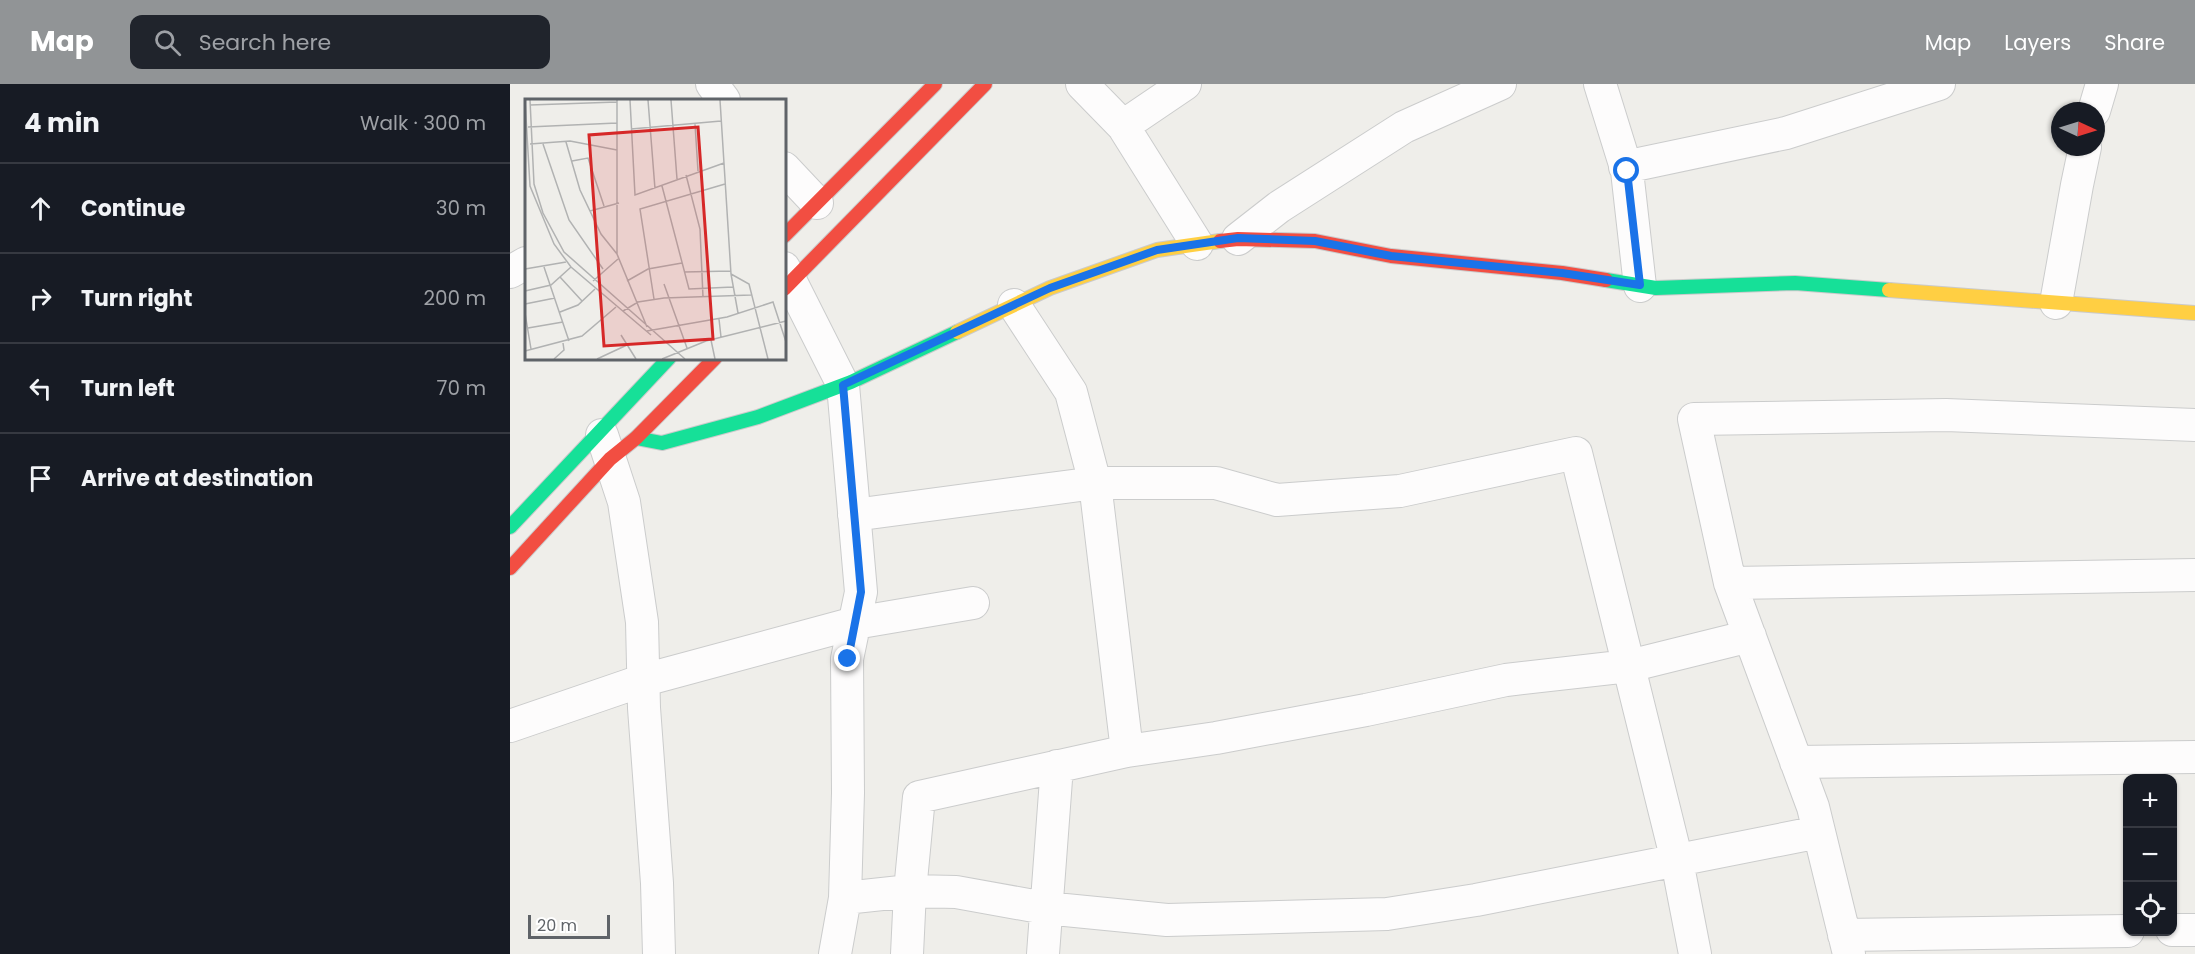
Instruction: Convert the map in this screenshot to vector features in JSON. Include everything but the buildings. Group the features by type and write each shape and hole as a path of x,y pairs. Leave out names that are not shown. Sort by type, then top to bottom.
{"street":[{"path":"712,84 723,99"},
{"path":"786,234 935,84"},
{"path":"835,954 845,898 848,659 861,592 843,385 787,280 985,84"},
{"path":"1082,84 1123,126 1197,244"},
{"path":"1123,126 1185,84"},
{"path":"1238,238 1280,207 1404,128 1500,84"},
{"path":"1600,84 1625,167 1640,285"},
{"path":"1625,167 1786,133 1940,84"},
{"path":"2097,102 2102,84"},
{"path":"2056,303 2083,156"},
{"path":"786,170 818,203"},
{"path":"510,527 605,445 636,438 662,443 758,417 843,385 1050,288 1157,250 1238,238 1315,241 1391,256 1562,273 1656,288 1795,283 2195,313"},
{"path":"510,272 525,263"},
{"path":"1014,305 1071,392 1095,483 1127,751"},
{"path":"510,568 668,360"},
{"path":"636,438 713,360"},
{"path":"2123,931 1847,944 1813,807 1730,583 1694,418 1946,414 2195,424"},
{"path":"605,445 624,502 642,622 659,954"},
{"path":"854,515 1095,483 1216,483 1277,500 1400,490 1576,453 1677,861 1695,954"},
{"path":"1730,583 2195,575"},
{"path":"510,726 644,680 855,623 973,603"},
{"path":"907,954 910,891 919,797 1127,751 1239,734 1506,680 1629,666 1750,636"},
{"path":"1796,762 2195,757"},
{"path":"1043,954 1057,766"},
{"path":"845,898 910,891 956,892 1045,908 1167,920 1387,914 1476,900 1819,832"},
{"path":"2177,930 2195,930"}],"traffic: fast":[{"path":"1606,280 1656,288 1795,283 1889,290"},
{"path":"636,438 662,443 758,417 851,382 957,332"},
{"path":"510,527 667,360"}],"traffic: slow":[{"path":"957,332 1050,288 1157,250 1220,241"},
{"path":"1889,290 2195,313"}],"traffic: jam":[{"path":"786,234 935,84"},
{"path":"786,287 985,84"},
{"path":"1220,241 1238,239 1315,241 1391,256 1562,273 1606,280"},
{"path":"510,568 610,459 636,438 713,360"}],"route":[{"path":"848,659 861,592 843,385 1050,288 1157,250 1238,238 1315,241 1391,256 1562,273 1640,285 1627,171"}]}
